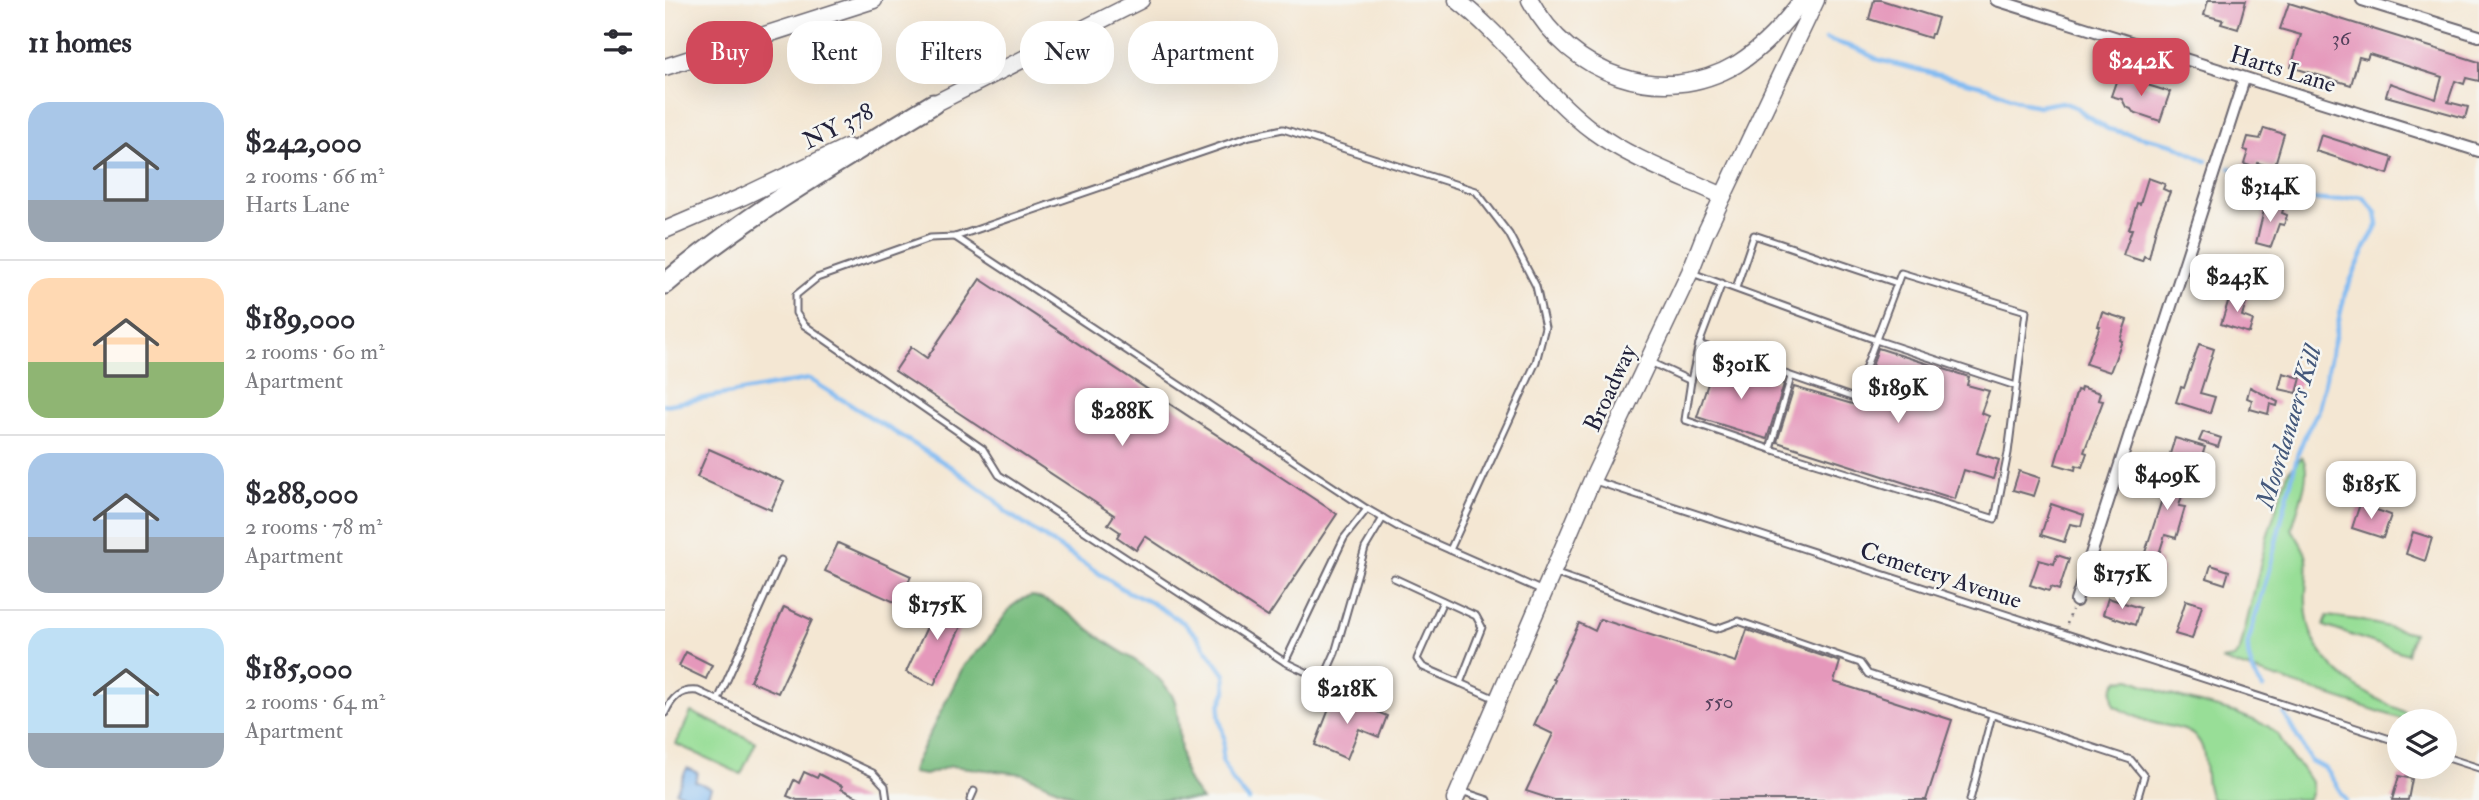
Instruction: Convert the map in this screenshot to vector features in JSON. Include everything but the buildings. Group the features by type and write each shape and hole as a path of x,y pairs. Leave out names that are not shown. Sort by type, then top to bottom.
{"highway":[{"path":"665,284 769,205 933,104"}],"main road":[{"path":"665,67 874,0"},
{"name":"NY 378","path":"665,230 809,166 1141,0"},
{"path":"1109,16 1147,0"},
{"path":"1457,0 1494,32 1559,100 1594,131 1636,155 1723,196"},
{"path":"1530,0 1547,28 1577,56 1616,76 1655,84 1696,80 1735,65 1770,39 1802,0"},
{"name":"Broadway","path":"1457,795 1592,480 1816,0"}],"street":[{"name":"Harts Lane","path":"1996,0 2479,151"},
{"path":"2362,0 2479,36"},
{"path":"2076,601 2244,79"}],"lane":[{"path":"1383,518 1365,548 1335,653 1323,680 1286,662 999,475 983,449 804,326 796,313 796,295 817,278 930,237 955,237 1250,136 1283,129 1476,191 1509,234 1536,286 1545,327 1536,362 1450,550"},
{"path":"1736,288 1754,235 1897,283"},
{"path":"955,237 1367,509 1450,550 1546,592"},
{"path":"1690,272 1876,340 2016,386"},
{"path":"1699,344 1854,398 1901,274 2026,311 2008,453 1995,519 1685,420 1699,344 1722,283"},
{"path":"1648,361 1691,381"},
{"path":"1770,449 1791,377"},
{"name":"Cemetery Avenue","path":"1592,480 2387,738"},
{"path":"1286,662 1344,538 1367,509"},
{"path":"718,700 781,560"},
{"path":"1554,573 1717,629 1738,621 1860,663 1868,674 2131,760 2144,776 2137,800"},
{"path":"1394,578 1476,616 1482,627 1460,683"},
{"path":"1443,601 1417,659 1423,667 1498,701"},
{"path":"665,713 675,696 688,691 698,691 873,773 885,786 887,800"},
{"path":"1970,800 1992,715"},
{"path":"2457,761 2479,768"},
{"path":"970,800 974,791"},
{"path":"1457,795 1488,800"}],"path":[{"path":"2064,633 2076,601"}],"green space":[{"path":"2302,457 2305,464 2305,482 2292,529 2307,559 2306,602 2309,626 2317,646 2330,664 2346,679 2399,709 2387,709 2387,714 2221,660 2234,658 2240,650 2267,537 2288,472"},
{"path":"1032,596 1052,603 1070,615 1143,666 1168,689 1176,707 1184,771 1202,800 1083,800 1023,774 951,766 925,775 912,773 964,665 984,645 1011,607"},
{"path":"2327,616 2359,620 2413,633 2407,654 2324,626"},
{"path":"2130,679 2167,694 2236,713 2268,726 2279,736 2292,759 2311,782 2309,799 2212,800 2207,787 2202,747 2192,734 2152,723 2114,706 2112,692 2115,683 2118,680"},
{"path":"691,712 756,742 741,774 676,744"}],"water":[{"path":"687,768 698,773 695,781 711,788 706,800 695,800 676,792"}],"waterway":[{"name":"Moordanaers Kill","path":"1826,39 1858,49 1879,60 1987,87 2024,103 2039,106 2062,102 2078,108 2108,129 2173,144 2206,161"},
{"name":"Moordanaers Kill","path":"2230,168 2311,199 2332,201 2363,197 2376,212 2378,225 2345,293 2318,411 2298,453 2248,643 2251,667 2263,688"},
{"path":"665,405 809,379 951,467 994,499 1007,513 1126,591 1184,623 1197,636 1225,675 1226,691 1219,715 1224,738 1222,760 1234,783 1249,800"},
{"name":"Moordanaers Kill","path":"2284,714 2311,761 2326,769 2346,800"}]}
